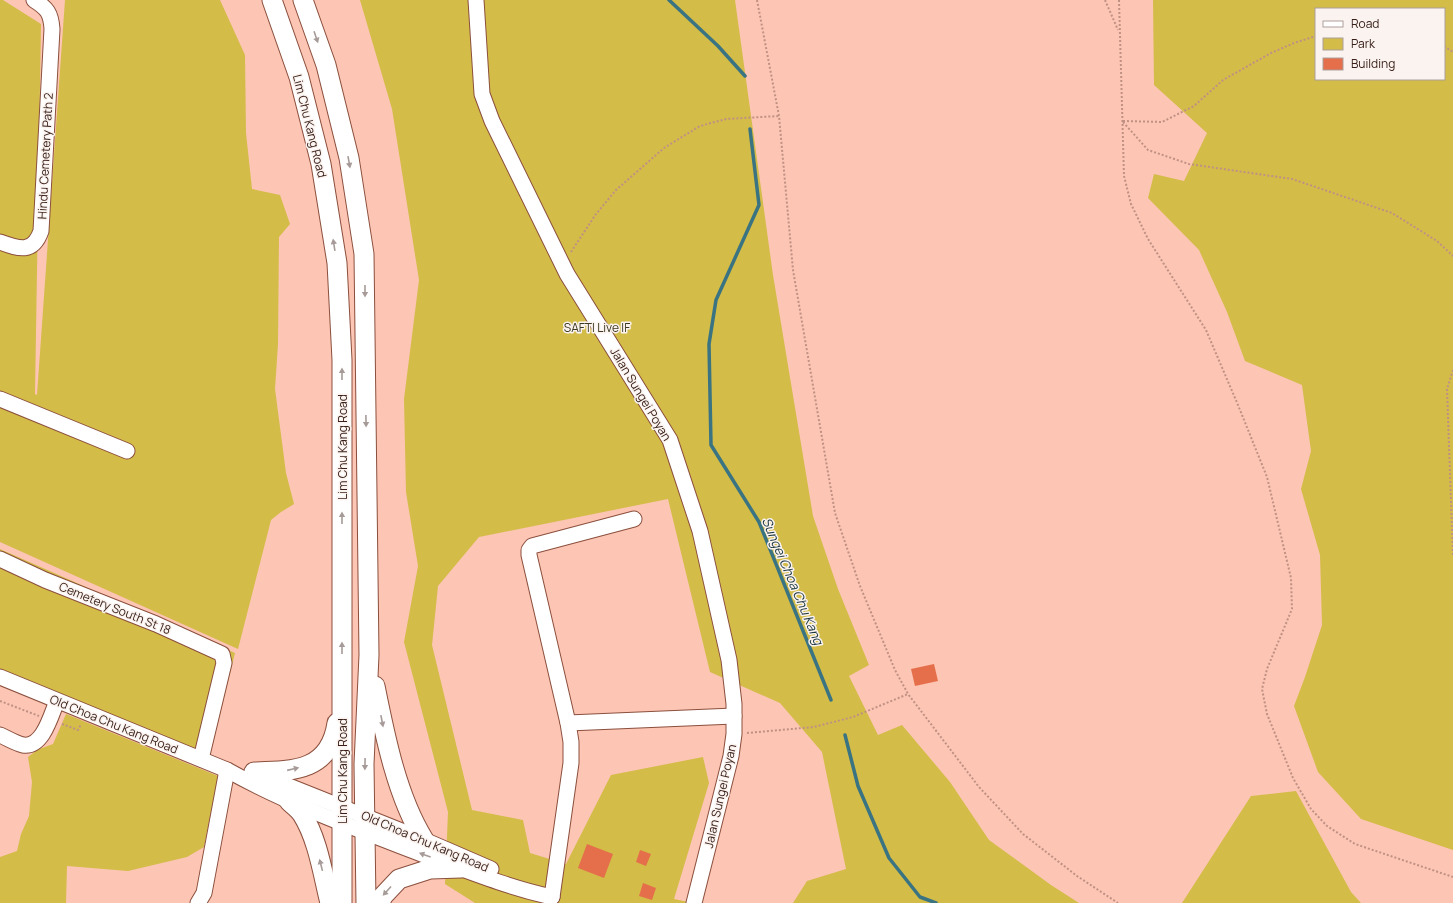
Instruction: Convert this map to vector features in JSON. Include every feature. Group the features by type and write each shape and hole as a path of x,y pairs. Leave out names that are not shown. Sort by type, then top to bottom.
{"main road":[{"name":"Lim Chu Kang Road","path":"272,0 299,77 321,164 337,263 342,360 342,903"},
{"name":"Lim Chu Kang Road","path":"303,0 326,65 349,158 364,254 369,655 364,764 366,903"},
{"path":"369,655 384,731 392,759 408,809 414,824 424,840"},
{"path":"254,772 286,771 303,767 316,761 326,752 335,732 342,688"},
{"path":"289,801 301,812 307,822 317,850 330,903"},
{"path":"380,903 383,896 399,879 430,869 461,868"}],"street":[{"name":"Hindu Cemetery Path 2","path":"0,242 12,246 28,247 35,244 41,231 52,20 49,13 43,6 34,0"},
{"name":"Jalan Sungei Poyan","path":"476,0 482,94 492,120 562,265 670,440 700,531 729,660 734,704 734,734 731,756 694,903"},
{"path":"0,399 127,451"},
{"path":"558,900 571,762 571,742 529,550 532,546 634,519"},
{"name":"Cemetery South St 18","path":"0,559 45,580 156,624 222,654 224,663 201,759"},
{"name":"Old Choa Chu Kang Road","path":"0,677 227,770 258,787 289,801 342,815"},
{"path":"0,735 19,744 25,745 35,743 42,735 57,701"},
{"path":"568,723 734,716"},
{"path":"198,903 204,893 227,770"},
{"name":"Old Choa Chu Kang Road","path":"227,770 254,772 342,815 365,824 521,897 558,900"},
{"name":"Old Choa Chu Kang Road","path":"365,824 424,840 558,900"}],"path":[{"path":"757,0 779,116 792,270 836,513 860,586 895,670 908,694 979,787 1024,834 1077,876 1118,903"},
{"path":"1105,0 1119,32"},
{"path":"1119,0 1124,176 1131,204 1148,239 1206,330 1267,477 1291,578 1292,609 1267,669 1262,689 1267,714 1293,778 1311,809 1327,826 1355,844 1453,877"},
{"path":"1123,122 1162,122 1194,106 1224,80 1272,53 1294,43 1315,36"},
{"path":"562,265 596,214 616,190 664,148 700,126 726,119 779,116"},
{"path":"1123,122 1148,150 1189,164 1292,179 1392,213 1437,241 1453,256"},
{"path":"1453,370 1447,389 1453,557"},
{"path":"734,734 814,726 853,717 908,694"}],"green space":[{"path":"0,0 3,0 41,24 35,394 37,395 65,0 220,0 245,55 246,133 252,189 280,195 290,224 279,237 278,344 275,389 286,473 294,504 271,520 238,649 0,542"},
{"name":"SAFTI Live IF","path":"360,0 735,0 773,275 813,516 838,589 869,665 849,676 878,735 902,725 950,782 989,840 1051,885 1079,903 793,903 807,881 846,869 822,752 780,703 710,672 668,499 479,537 438,586 432,645 472,810 523,820 530,853 566,864 611,775 703,757 709,783 674,899 693,903 475,903 445,884 448,812 404,642 418,566 406,492 404,399 419,280 392,109"},
{"path":"1153,0 1453,0 1453,850 1361,819 1318,772 1294,706 1322,625 1320,555 1301,489 1311,451 1302,385 1245,361 1227,312 1199,250 1148,198 1154,174 1184,181 1207,133 1154,85"},
{"path":"0,549 235,653 210,755 0,672"},
{"path":"66,714 218,776 204,847 187,857 128,871 67,866 66,903 0,903 0,857 17,851 21,834 29,816 32,782 28,757 37,750 53,744"},
{"path":"1296,791 1351,892 1361,903 1182,903 1251,796"}],"building":[{"path":"934,664 938,681 915,686 911,669"},
{"path":"587,844 613,854 604,878 578,868"},
{"path":"640,850 651,854 646,866 636,862"},
{"path":"643,883 656,888 652,900 639,896"}],"waterway":[{"name":"Sungei Choa Chu Kang","path":"669,0 718,46 745,76"},
{"name":"Sungei Choa Chu Kang","path":"750,129 759,205 716,300 709,344 711,445 759,522 831,700"},
{"name":"Sungei Choa Chu Kang","path":"845,735 858,786 889,858 920,897 936,903"}]}
